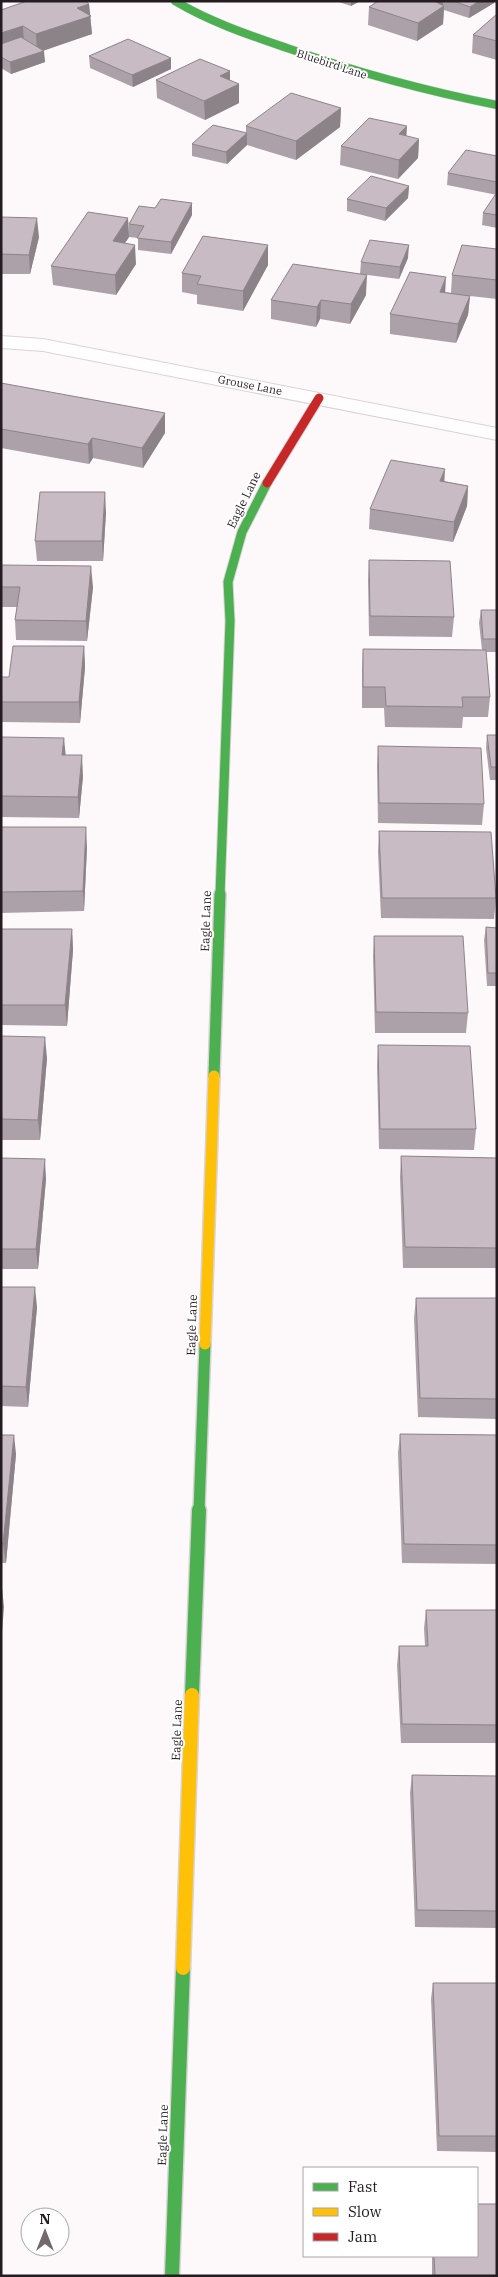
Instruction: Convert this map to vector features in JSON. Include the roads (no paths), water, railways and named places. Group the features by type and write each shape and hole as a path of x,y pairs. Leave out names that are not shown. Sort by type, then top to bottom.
{"street":[{"name":"Bluebird Lane","path":"175,1 189,10 253,37 350,70 433,94 497,105"},
{"name":"Grouse Lane","path":"1,342 43,345 497,434"},
{"name":"Eagle Lane","path":"172,2276 229,641 228,582 242,532 269,478 319,398"}]}
